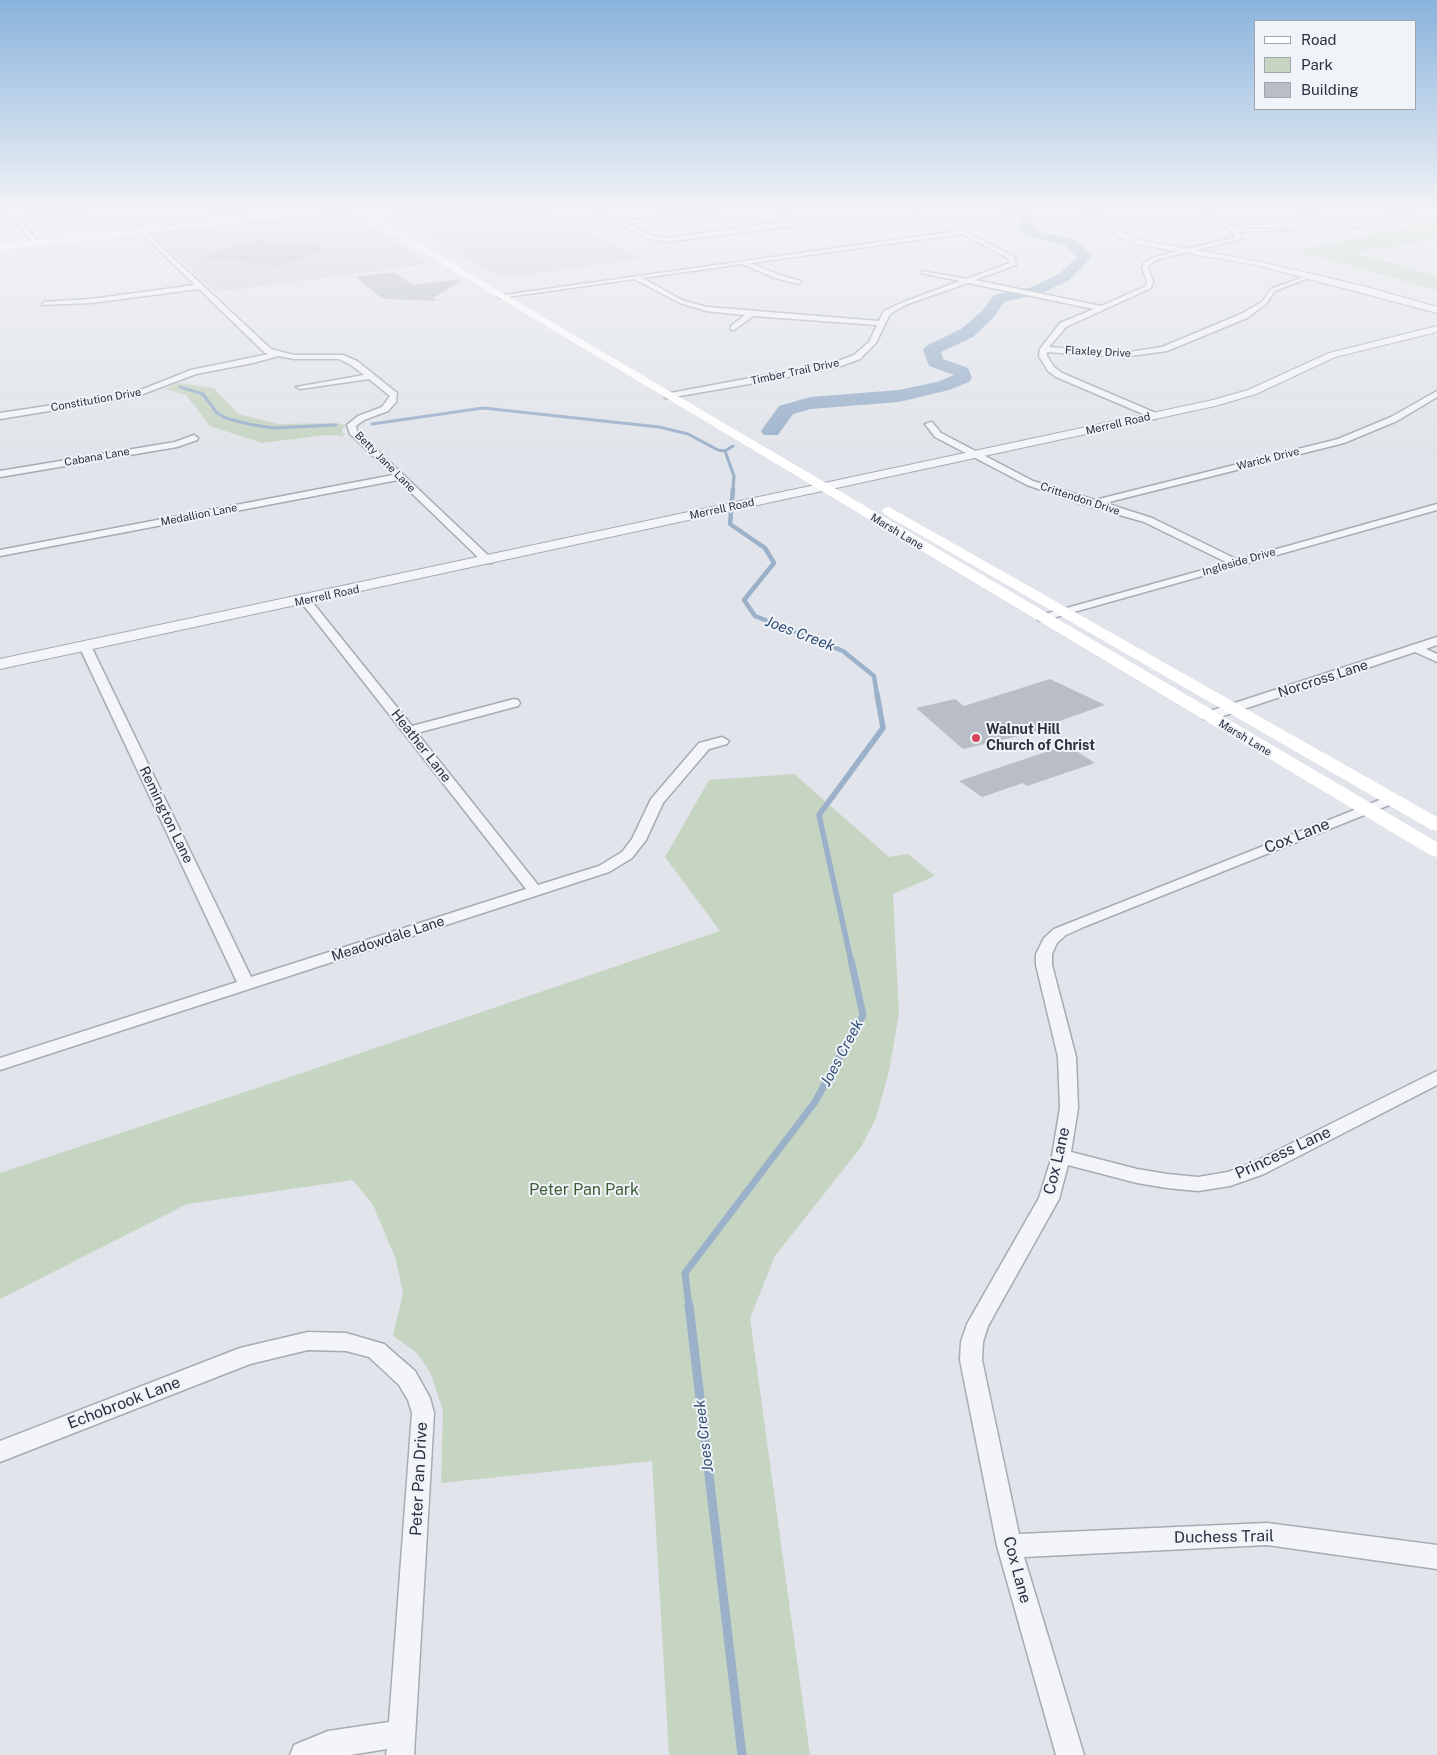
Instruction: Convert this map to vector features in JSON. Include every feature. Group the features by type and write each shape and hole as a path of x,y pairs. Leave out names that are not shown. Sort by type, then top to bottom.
{"main road":[{"name":"Marsh Lane","path":"495,293 668,396 823,480 1042,618 1437,851"},
{"path":"517,294 758,435"},
{"path":"574,340 592,337"},
{"name":"Marsh Lane","path":"841,483 1437,825"}],"street":[{"path":"44,304 91,301 154,293"},
{"name":"Betty Jane Lane","path":"206,293 263,348 276,354 294,357 340,357 354,363 394,395 392,402 385,409 361,418 351,425 354,432 398,477 488,561"},
{"path":"500,296 525,293"},
{"path":"665,293 682,302 726,312 880,323"},
{"name":"Timber Trail Drive","path":"668,396 778,377 851,360 866,350 887,313 903,304 935,293"},
{"path":"1028,293 1102,308"},
{"path":"1136,293 1063,325 1044,349 1042,356 1058,375 1155,416"},
{"name":"Flaxley Drive","path":"1044,349 1122,355 1164,349 1244,316 1264,303 1271,293"},
{"path":"1374,293 1437,310"},
{"path":"734,328 751,314"},
{"name":"Merrell Road","path":"0,664 488,561 750,503 823,480 841,483 1155,416 1252,392 1315,362 1354,348 1437,330"},
{"name":"Betty Jane Lane","path":"340,357 350,352"},
{"name":"Constitution Drive","path":"0,416 135,395 194,372 253,361 276,354"},
{"path":"300,387 370,376"},
{"name":"Warick Drive","path":"1091,504 1341,441 1394,419 1437,393"},
{"name":"Crittendon Drive","path":"929,424 938,434 1030,482 1091,504 1148,520 1237,563"},
{"name":"Cabana Lane","path":"0,474 177,444 194,438"},
{"name":"Medallion Lane","path":"0,553 398,477"},
{"name":"Ingleside Drive","path":"1042,618 1437,507"},
{"name":"Heather Lane","path":"305,600 536,892"},
{"name":"Norcross Lane","path":"1208,716 1437,640"},
{"name":"Remington Lane","path":"84,646 246,985"},
{"path":"1415,648 1437,658"},
{"path":"409,731 514,703"},
{"name":"Meadowdale Lane","path":"0,1064 604,869 627,855 639,840 656,802 671,782 704,746 722,741"},
{"name":"Cox Lane","path":"1070,1755 1009,1546 971,1360 972,1342 978,1324 1049,1199 1061,1156 1069,1108 1067,1058 1044,965 1044,954 1050,941 1060,932 1080,923 1392,799"},
{"name":"Princess Lane","path":"1061,1156 1167,1182 1198,1184 1230,1179 1257,1169 1437,1077"},
{"name":"Peter Pan Drive","path":"248,1355 308,1341 346,1342 376,1350 407,1378 419,1398 423,1414 422,1445 401,1744"},
{"name":"Echobrook Lane","path":"0,1452 248,1355"},
{"name":"Duchess Trail","path":"1009,1546 1267,1534 1437,1556"},
{"path":"304,1755 328,1746 401,1744"}],"green space":[{"path":"178,383 214,388 238,414 279,424 335,423 346,425 342,429 344,436 325,435 262,443 210,426 186,395 165,389"},
{"name":"Peter Pan Park","path":"794,774 889,857 908,854 935,876 893,894 899,1014 889,1071 876,1118 861,1147 775,1256 750,1318 810,1755 669,1755 652,1461 441,1483 443,1411 430,1372 417,1353 393,1336 403,1293 396,1260 373,1205 353,1180 187,1204 0,1299 0,1173 720,931 665,857 709,780"}],"building":[{"path":"375,293 441,293 433,298 437,301 387,299"},
{"path":"1050,679 1105,705 1048,725 1052,728 963,749 916,708 955,699 964,706"},
{"path":"1067,745 1095,763 1027,786 1023,783 982,797 959,781"}],"waterway":[{"name":"Joes Creek","path":"771,431 786,410 810,403 899,396 943,386 963,378 962,372 935,362 932,350 967,333 988,314 999,298 1026,293"},
{"path":"180,387 203,394 217,413 226,418 248,424 273,428 336,425"},
{"path":"372,424 483,408 659,427 688,434 718,450 725,451"},
{"name":"Joes Creek","path":"725,451 733,446"},
{"name":"Joes Creek","path":"725,451 734,476 733,490"},
{"name":"Joes Creek","path":"733,489 730,524 765,548 774,563 744,600 755,616 843,651 874,676 877,695"},
{"name":"Joes Creek","path":"851,961 819,815 883,728 877,694"},
{"name":"Joes Creek","path":"689,1307 685,1273 815,1102 863,1015 851,960"},
{"name":"Joes Creek","path":"689,1305 742,1755"}],"place":[{"name":"Walnut Hill Church of Christ","path":"976,738"}]}
